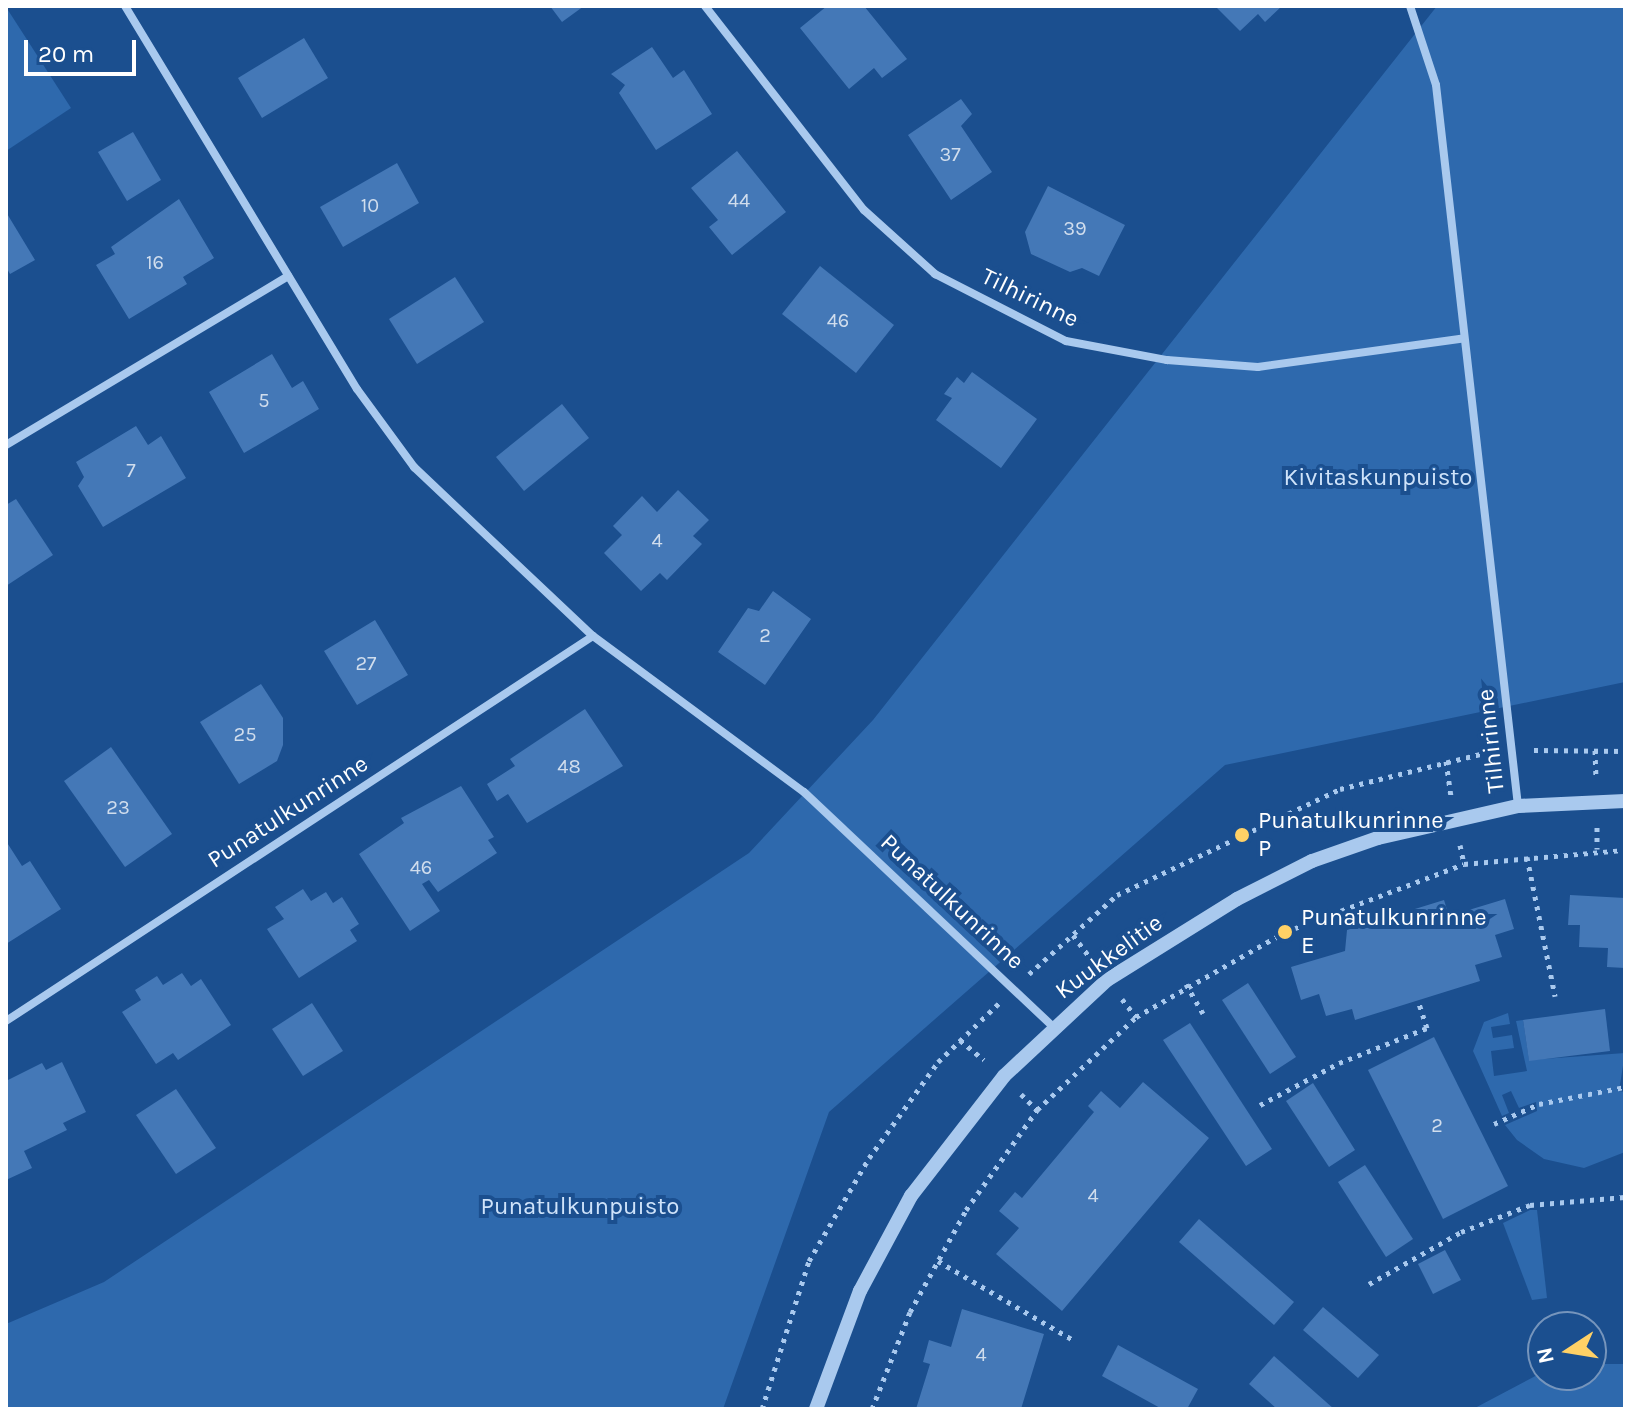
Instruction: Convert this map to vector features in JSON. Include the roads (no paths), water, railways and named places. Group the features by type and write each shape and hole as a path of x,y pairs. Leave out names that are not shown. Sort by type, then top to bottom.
{"street":[{"name":"Punatulkunrinne","path":"125,6 288,276 414,467 593,636 804,792 1052,1026"},
{"name":"Tilhirinne","path":"705,6 864,210 935,274 1066,341 1167,360 1258,367 1461,339"},
{"name":"Tilhirinne","path":"1410,6 1436,85 1461,339 1518,806"},
{"path":"6,445 288,276"},
{"name":"Punatulkunrinne","path":"6,1021 593,636"},
{"name":"Kuukkelitie","path":"816,1409 860,1291 911,1196 954,1134 1052,1026 1161,943 1312,861 1378,838 1518,806 1625,801"}],"place":[{"name":"Punatulkunrinne P","path":"1242,835"},
{"name":"Punatulkunrinne E","path":"1285,932"}],"park label":[{"name":"Kivitaskunpuisto","path":"1378,478"},
{"name":"Punatulkunpuisto","path":"580,1207"}]}
